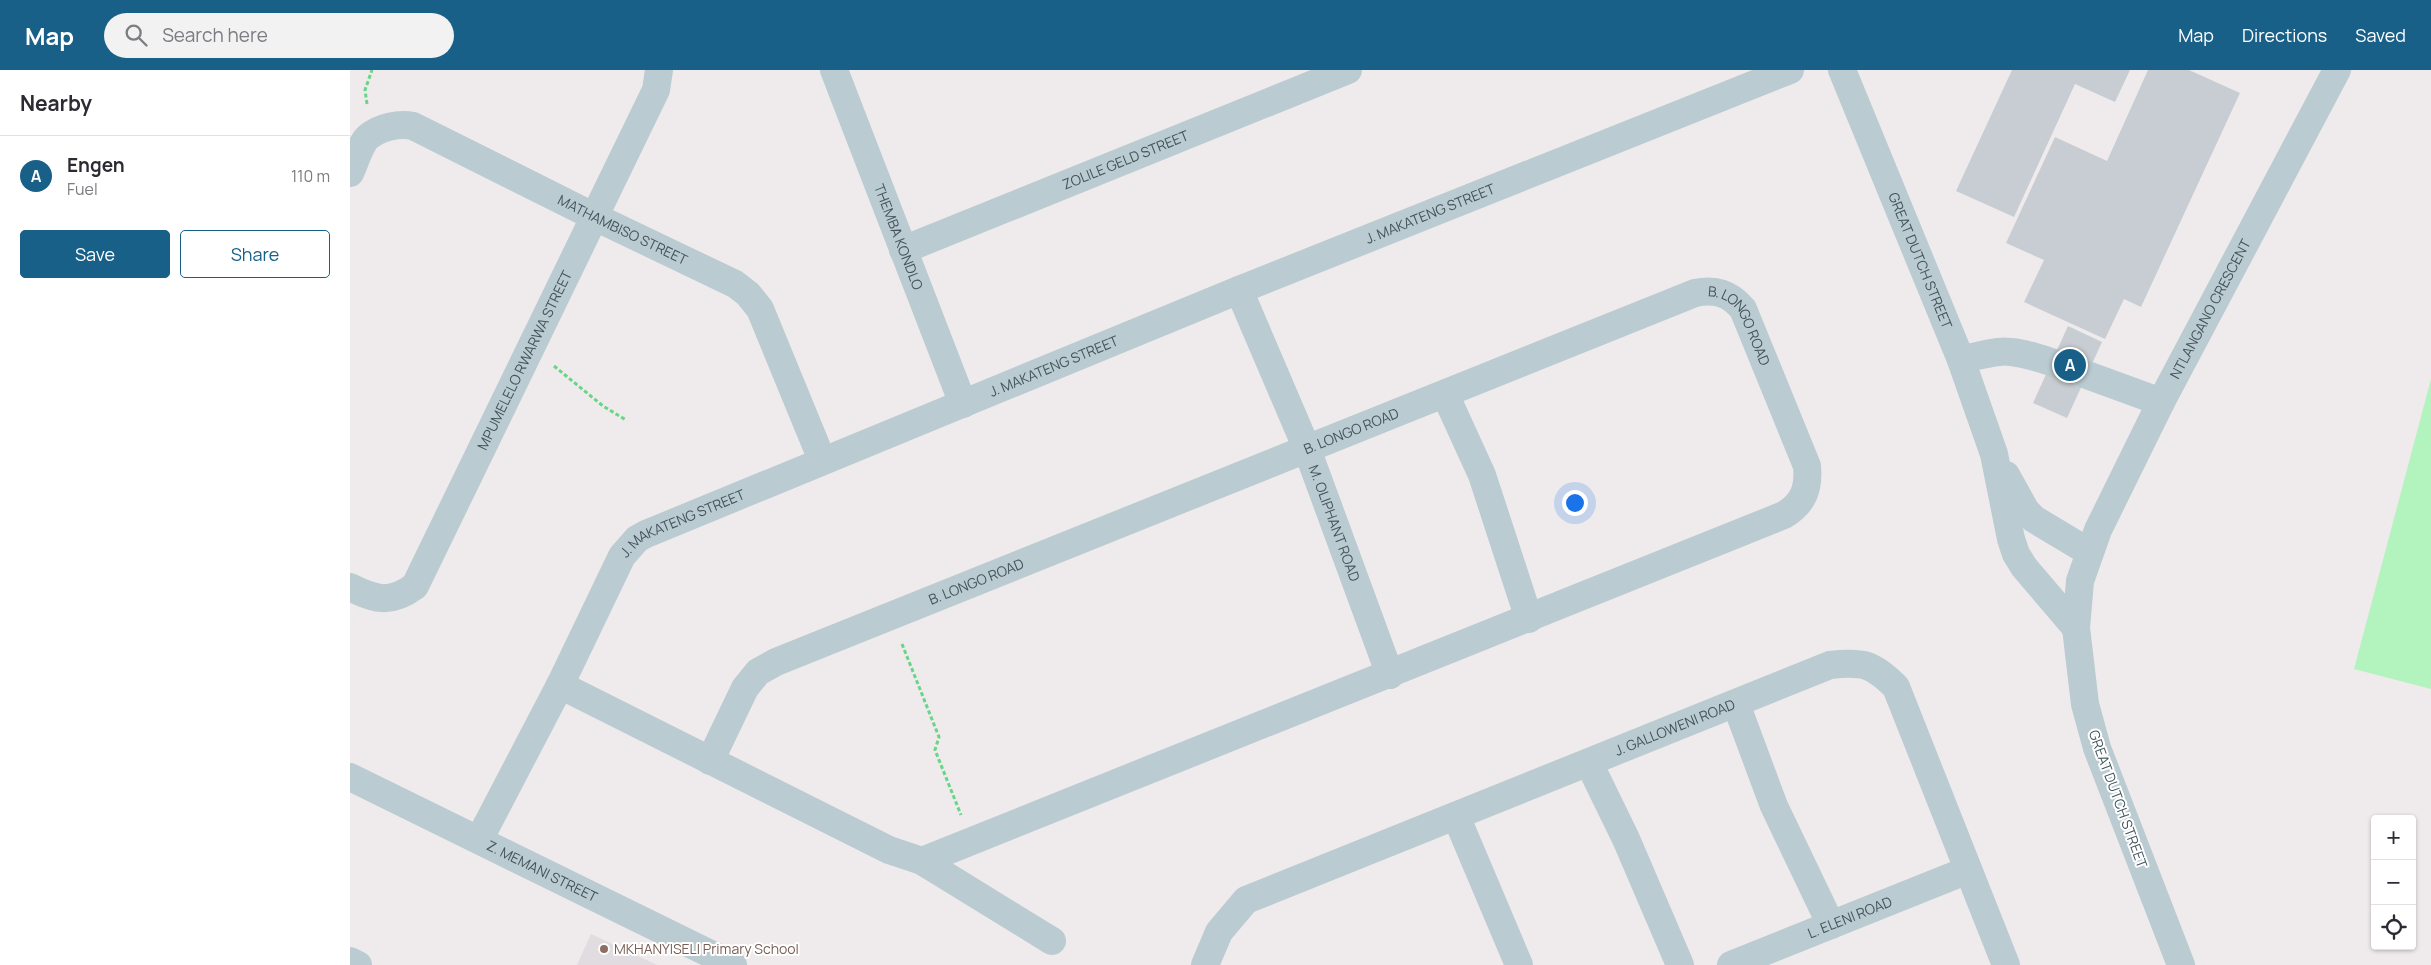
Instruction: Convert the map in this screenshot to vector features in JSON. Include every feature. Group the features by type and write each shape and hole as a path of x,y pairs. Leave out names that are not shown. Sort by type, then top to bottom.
{"street":[{"name":"MPUMELELO RWARWA STREET","path":"350,587 378,599 405,594 415,586 656,90 658,70"},
{"name":"THEMBA KONDLO","path":"834,70 963,404"},
{"name":"ZOLILE GELD STREET","path":"903,250 1348,70"},
{"name":"J. MAKATENG STREET","path":"479,840 560,685 622,556 637,539 656,528 1239,290 1790,70"},
{"name":"GREAT DUTCH STREET","path":"1842,70 1961,360 1994,454 2011,539 2016,554 2024,567 2076,628"},
{"name":"NTLANGANO CRESCENT","path":"2089,552 2161,402 2336,70"},
{"name":"MATHAMBISO STREET","path":"350,173 367,138 385,129 405,124 413,126 595,218 735,284 748,294 760,309 822,460"},
{"name":"M. OLIPHANT ROAD","path":"1239,290 1307,449 1390,675"},
{"name":"B. LONGO ROAD","path":"710,760 745,688 758,672 776,662 1695,293 1710,290 1723,293 1734,299 1743,309 1807,466 1808,482 1804,496 1793,510 1784,516 1529,619 922,861"},
{"path":"1961,360 2006,350 2018,351 2051,362"},
{"path":"2086,375 2161,402"},
{"path":"1445,394 1482,475 1529,619"},
{"name":"GREAT DUTCH STREET","path":"1994,454 2026,511 2034,519 2089,552 2080,581 2076,628 2085,704 2097,748 2181,965"},
{"name":"J. GALLOWENI ROAD","path":"1205,965 1219,932 1230,915 1246,900 1830,665 1850,662 1867,664 1881,672 1896,687 2006,965"},
{"path":"560,685 889,850 922,861 1052,941"},
{"path":"1736,704 1774,806 1831,925"},
{"path":"1589,763 1626,839 1680,965"},
{"name":"Z. MEMANI STREET","path":"350,777 733,965"},
{"path":"1456,816 1519,965"},
{"name":"L. ELENI ROAD","path":"1731,965 1968,870"},
{"path":"350,961 358,965"}],"path":[{"path":"531,349 603,406 626,420"},
{"path":"891,616 939,737 935,750 971,841"}],"shaded area":[{"name":"MKHANYISELI Primary School","path":"591,934 657,965 577,965"}],"green space":[{"path":"2431,379 2431,689 2354,669"}],"building":[{"path":"2012,70 2130,70 2115,102 2075,84 2014,217 1956,191"},
{"path":"2148,70 2189,70 2240,93 2141,307 2124,299 2105,339 2024,302 2044,260 2006,243 2055,137 2107,161"},
{"path":"2068,326 2102,342 2067,418 2033,403"}],"tunnel":[{"path":"2051,362 2087,375"}],"place":[{"name":"Engen","path":"2070,365"},
{"name":"MKHANYISELI Primary School","path":"604,949"}]}
